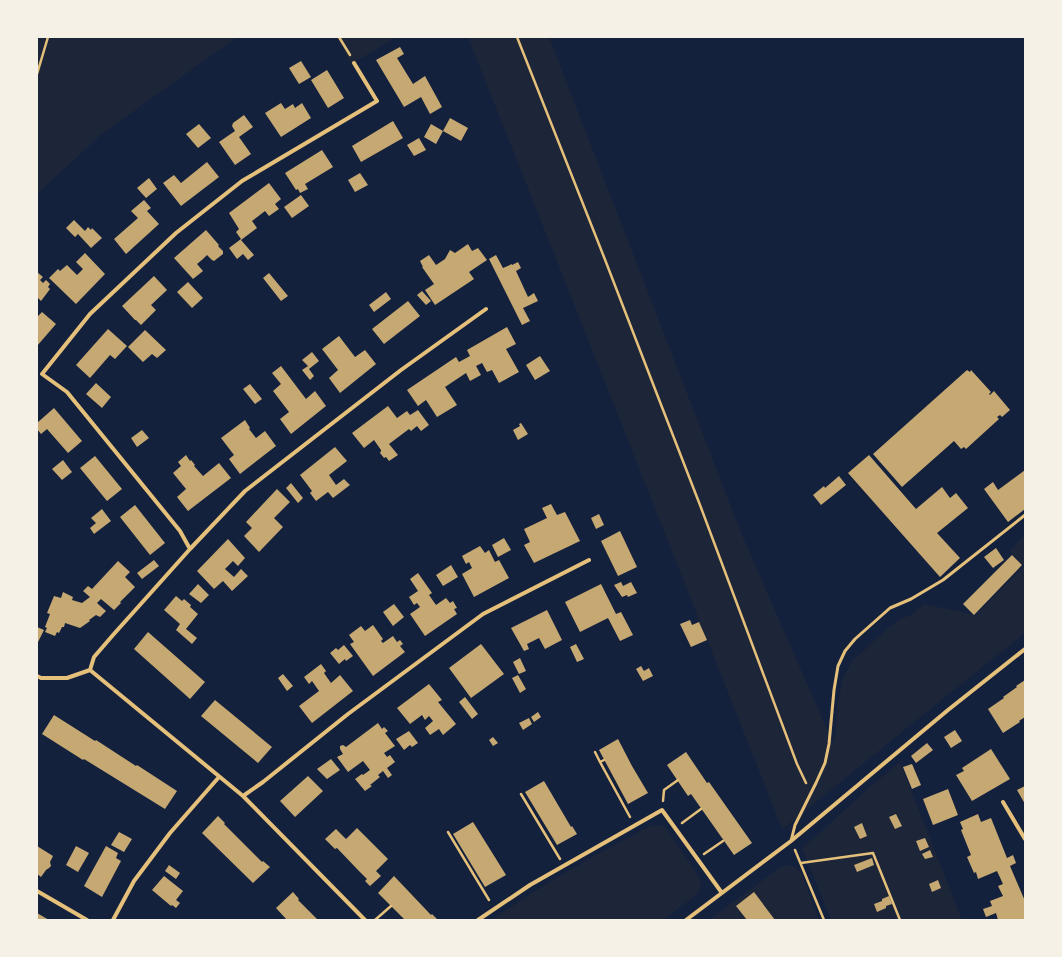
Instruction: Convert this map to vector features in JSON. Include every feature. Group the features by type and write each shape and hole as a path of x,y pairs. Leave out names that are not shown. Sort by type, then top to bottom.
{"street":[{"path":"190,549 180,531 67,392 42,374 90,314 176,233 242,182 377,101 354,63"},
{"path":"90,670 94,657 190,549 245,491 401,370 486,310"},
{"path":"243,796 263,782 348,714 483,614 589,560"},
{"path":"686,920 791,841 948,710 1025,649"},
{"path":"37,676 41,678 67,678 90,670"},
{"path":"90,670 243,796 365,920"},
{"path":"113,920 134,881 170,833 219,777"},
{"path":"1003,802 1025,839"},
{"path":"478,920 530,885 662,810 722,893"},
{"path":"37,891 87,920"}],"lane":[{"path":"791,841 795,825 824,763 829,744 834,690 838,666 845,651 855,639 890,608 911,599 943,580 1025,515"}],"path":[{"path":"37,74 48,37"},
{"path":"339,37 354,63"},
{"path":"517,37 700,504 797,764 811,793"},
{"path":"594,752 634,826"},
{"path":"600,762 604,760"},
{"path":"662,810 664,790 678,780"},
{"path":"616,791 620,789"},
{"path":"521,794 564,866"},
{"path":"675,828 702,809"},
{"path":"543,831 547,829"},
{"path":"448,832 475,874 494,908"},
{"path":"697,859 723,841"},
{"path":"791,841 824,920"},
{"path":"801,863 873,853 900,920"},
{"path":"375,920 390,906"}],"shaded area":[{"path":"37,37 237,37 102,134 37,194"},
{"path":"336,37 397,37 351,64"},
{"path":"468,37 549,37 742,535 833,743 836,731 837,705 844,676 853,659 888,628 900,619 911,615 924,604 976,615 1024,566 1010,551 1025,534 1025,633 783,829 779,821"},
{"path":"900,762 962,920 831,920 802,848"},
{"path":"657,825 666,828 700,878 701,882 700,889 696,895 663,920 491,920 549,882 596,855 648,827"},
{"path":"785,865 795,867 801,872 819,920 709,920 779,868"}],"building":[{"path":"400,47 404,54 397,58 413,84 425,76 442,107 430,114 421,97 404,107 376,60"},
{"path":"301,61 311,77 299,84 289,68"},
{"path":"327,70 344,98 328,108 311,80"},
{"path":"281,103 285,109 293,104 295,108 302,103 311,118 281,137 265,113"},
{"path":"244,115 253,127 239,137 251,154 235,165 219,142 235,131 232,126 233,123"},
{"path":"450,118 468,128 461,141 443,131"},
{"path":"393,121 403,138 361,162 352,146"},
{"path":"199,124 211,138 198,148 186,134"},
{"path":"431,124 443,131 436,144 424,137"},
{"path":"419,138 426,150 414,156 407,145"},
{"path":"322,150 333,167 305,184 308,189 300,193 298,189 296,190 285,173"},
{"path":"207,162 219,177 181,206 163,183 174,175 181,183"},
{"path":"360,173 368,185 355,192 348,180"},
{"path":"149,178 157,189 146,198 137,188"},
{"path":"269,183 281,199 275,204 279,209 269,216 265,211 252,221 257,228 241,240 254,255 248,260 243,254 237,259 229,248 241,239 236,232 239,229 229,213"},
{"path":"301,195 309,206 292,218 284,207"},
{"path":"144,200 151,208 147,211 159,224 126,254 114,239 138,218 131,211"},
{"path":"74,220 85,231 88,227 91,230 92,228 102,238 91,248 78,234 75,237 66,228"},
{"path":"206,230 219,245 218,246 223,251 223,254 214,261 207,255 197,264 203,271 193,279 174,258"},
{"path":"468,244 472,251 478,248 487,260 469,272 474,279 435,305 425,290 434,284 422,267 420,261 429,255 436,265 445,259 450,250 455,253"},
{"path":"85,253 105,274 76,304 49,278 58,269 60,271 67,265 77,275 83,269 76,262"},
{"path":"496,255 503,268 518,262 521,268 516,271 528,297 534,293 538,301 523,308 530,321 522,325 489,259"},
{"path":"37,272 43,277 40,280 43,283 46,280 50,284 48,287 50,289 41,301 37,297"},
{"path":"269,273 288,296 281,301 263,278"},
{"path":"154,276 167,290 151,305 156,310 141,325 122,306"},
{"path":"188,282 203,298 192,308 177,292"},
{"path":"422,291 431,301 426,305 417,295"},
{"path":"386,292 391,299 374,312 369,305"},
{"path":"408,301 420,316 384,344 372,329"},
{"path":"42,312 56,324 37,346 37,317"},
{"path":"507,327 516,344 506,349 519,372 499,383 492,370 487,372 482,363 476,366 481,375 470,381 466,373 445,387 457,405 437,417 426,400 418,406 407,390 456,357 459,362 470,356 467,350"},
{"path":"108,329 127,346 115,359 110,355 90,378 76,365"},
{"path":"145,330 166,350 157,358 152,354 143,362 128,347"},
{"path":"339,336 355,357 365,350 376,364 340,393 329,378 338,370 322,349"},
{"path":"312,352 319,361 309,369 314,376 310,380 302,370 308,366 302,360"},
{"path":"540,356 550,371 535,380 526,365"},
{"path":"281,366 306,399 315,391 326,406 291,434 280,419 289,412 273,391 281,384 272,373"},
{"path":"967,370 970,372 971,370 991,392 989,394 990,395 994,391 1010,410 1002,417 1000,415 997,417 999,419 966,449 964,447 961,449 954,441 902,487 873,454"},
{"path":"96,383 111,397 102,408 86,394"},
{"path":"250,384 262,399 255,404 243,389"},
{"path":"388,406 397,418 407,411 410,415 418,410 429,425 421,431 417,426 411,431 409,429 389,444 398,455 389,461 380,453 381,450 374,440 364,448 352,433"},
{"path":"54,408 82,441 68,453 47,429 41,434 37,429 37,423"},
{"path":"245,420 250,428 249,429 256,438 265,431 276,446 240,474 229,459 234,455 221,438"},
{"path":"521,423 528,434 518,440 513,430 520,426 519,424"},
{"path":"142,430 149,438 137,447 131,438"},
{"path":"335,447 347,461 329,475 336,485 344,479 350,485 333,498 328,492 316,501 310,493 312,491 300,475"},
{"path":"186,455 203,476 219,463 231,478 188,511 177,497 186,489 173,473 181,466 178,462"},
{"path":"869,455 916,509 942,487 950,498 956,493 968,508 937,533 960,558 940,577 848,473"},
{"path":"95,456 122,489 107,501 80,468"},
{"path":"63,460 72,472 62,480 52,469"},
{"path":"1025,470 1025,509 1008,522 984,489 993,482 998,490"},
{"path":"839,476 846,485 821,505 813,495 824,486 825,488"},
{"path":"291,483 303,498 298,503 286,488"},
{"path":"277,489 290,502 274,518 283,527 259,552 244,536 252,528 246,522"},
{"path":"551,504 557,515 565,512 580,541 534,563 524,545 530,542 524,529 547,518 542,508"},
{"path":"135,505 165,543 150,555 120,517"},
{"path":"102,509 111,521 94,534 90,528 96,523 91,518"},
{"path":"599,514 604,525 596,529 591,518"},
{"path":"620,531 637,567 618,576 601,541"},
{"path":"504,538 511,550 498,557 492,545"},
{"path":"228,539 245,558 238,566 233,561 225,569 234,577 241,569 248,576 232,591 223,581 214,589 197,571"},
{"path":"480,546 485,553 489,550 495,562 499,560 509,578 474,597 462,574 472,568 469,562 466,564 462,556"},
{"path":"996,548 1004,560 993,568 984,557"},
{"path":"1012,555 1022,565 974,615 963,604"},
{"path":"154,560 159,566 142,579 137,573"},
{"path":"118,561 130,572 125,577 135,587 114,610 101,599 97,603 106,611 100,617 96,615 80,628 65,623 64,627 62,627 59,633 57,632 55,636 45,632 47,628 45,627 50,614 47,613 54,596 61,598 63,592 73,597 72,600 82,603 90,597 83,591 88,586 92,589"},
{"path":"451,565 458,577 443,586 436,575"},
{"path":"418,573 432,593 429,595 436,605 446,598 450,603 453,601 457,608 454,609 457,614 425,636 410,614 420,607 417,603 414,605 409,597 418,591 410,579"},
{"path":"621,582 623,586 631,582 637,593 628,597 627,595 622,597 614,585"},
{"path":"198,584 209,595 201,603 189,594"},
{"path":"601,584 616,614 621,612 633,635 620,641 608,618 580,632 565,602"},
{"path":"176,596 182,601 184,599 198,614 186,629 197,638 192,644 176,630 180,624 164,610"},
{"path":"394,604 404,617 393,626 383,612"},
{"path":"547,610 562,640 545,649 539,638 527,644 529,649 524,651 511,628"},
{"path":"690,620 692,625 699,622 707,640 691,647 680,624"},
{"path":"373,625 383,639 381,641 383,643 393,636 397,642 400,640 403,644 400,646 405,652 373,676 350,644 354,642 349,635 361,626 365,631"},
{"path":"37,627 44,630 37,644"},
{"path":"148,632 205,682 190,699 134,649"},
{"path":"481,644 504,674 471,698 449,668"},
{"path":"576,644 584,659 577,662 570,647"},
{"path":"344,645 353,656 346,661 345,659 339,664 330,653 336,648 338,650"},
{"path":"520,658 526,671 519,674 513,662"},
{"path":"321,664 326,671 324,673 331,683 340,675 353,691 312,723 299,706 319,691 312,681 309,684 304,677"},
{"path":"641,666 644,671 649,668 653,676 643,681 636,669"},
{"path":"283,674 293,686 287,691 278,678"},
{"path":"518,675 526,689 520,693 512,678"},
{"path":"1025,680 1025,717 1003,733 988,709 1004,698 1003,697"},
{"path":"429,684 442,700 438,702 456,724 443,735 439,729 430,735 425,728 433,721 429,716 425,720 422,715 410,724 397,708"},
{"path":"465,697 478,714 472,719 459,702"},
{"path":"215,700 272,747 258,763 201,716"},
{"path":"538,712 541,717 534,722 531,717"},
{"path":"54,715 177,791 165,809 42,734"},
{"path":"529,718 532,724 523,730 519,723"},
{"path":"378,723 382,729 384,727 388,731 385,733 395,746 384,753 387,757 390,755 395,762 387,768 392,775 388,778 383,771 378,775 380,777 370,785 372,786 365,791 355,779 370,770 363,761 348,772 337,757 343,754 340,746 343,745 346,747"},
{"path":"955,730 962,741 951,748 944,737"},
{"path":"409,731 418,743 412,747 410,745 404,750 396,739"},
{"path":"493,737 498,743 493,746 489,740"},
{"path":"618,739 648,793 628,804 599,750"},
{"path":"927,743 933,750 916,763 911,756"},
{"path":"991,749 1010,779 972,801 956,775 964,771 962,768"},
{"path":"686,752 707,783 709,782 752,843 734,855 691,794 688,796 667,765"},
{"path":"331,759 340,770 327,779 317,769"},
{"path":"912,764 921,785 912,789 903,767"},
{"path":"308,776 323,791 295,817 280,801"},
{"path":"544,781 571,827 572,826 577,834 557,845 525,792"},
{"path":"1025,786 1025,804 1017,790"},
{"path":"948,789 958,815 933,825 923,799"},
{"path":"896,814 902,826 895,829 889,817"},
{"path":"978,814 981,822 991,818 1007,858 1013,855 1016,863 1010,866 1025,901 1025,920 998,920 996,913 986,917 983,909 992,906 990,901 1003,896 998,886 1003,884 997,871 978,879 976,872 974,873 967,857 971,855 961,830 963,829 960,822"},
{"path":"218,816 262,862 263,861 270,867 253,883 202,833"},
{"path":"473,822 506,875 485,887 453,834"},
{"path":"862,823 867,836 860,839 854,827"},
{"path":"357,828 388,859 376,871 381,876 370,886 365,881 367,879 337,848 335,849 325,839 336,829 346,839"},
{"path":"119,832 132,839 124,852 111,845"},
{"path":"925,838 929,847 920,851 916,841"},
{"path":"37,846 53,856 50,862 51,866 41,877 37,874"},
{"path":"76,846 89,853 78,872 66,865"},
{"path":"106,846 118,853 116,858 121,861 102,897 84,886"},
{"path":"930,850 933,857 925,859 922,854"},
{"path":"872,858 874,865 857,872 854,865"},
{"path":"169,865 180,873 176,879 165,871"},
{"path":"164,876 183,891 176,900 180,903 176,908 172,905 171,906 152,890"},
{"path":"394,876 431,915 432,914 438,920 405,920 378,893"},
{"path":"938,880 941,888 932,892 929,884"},
{"path":"293,892 299,899 298,900 318,920 287,920 276,908"},
{"path":"754,892 775,920 747,920 736,906"},
{"path":"889,896 892,904 877,912 874,904"},
{"path":"37,913 49,920 37,920"}]}
